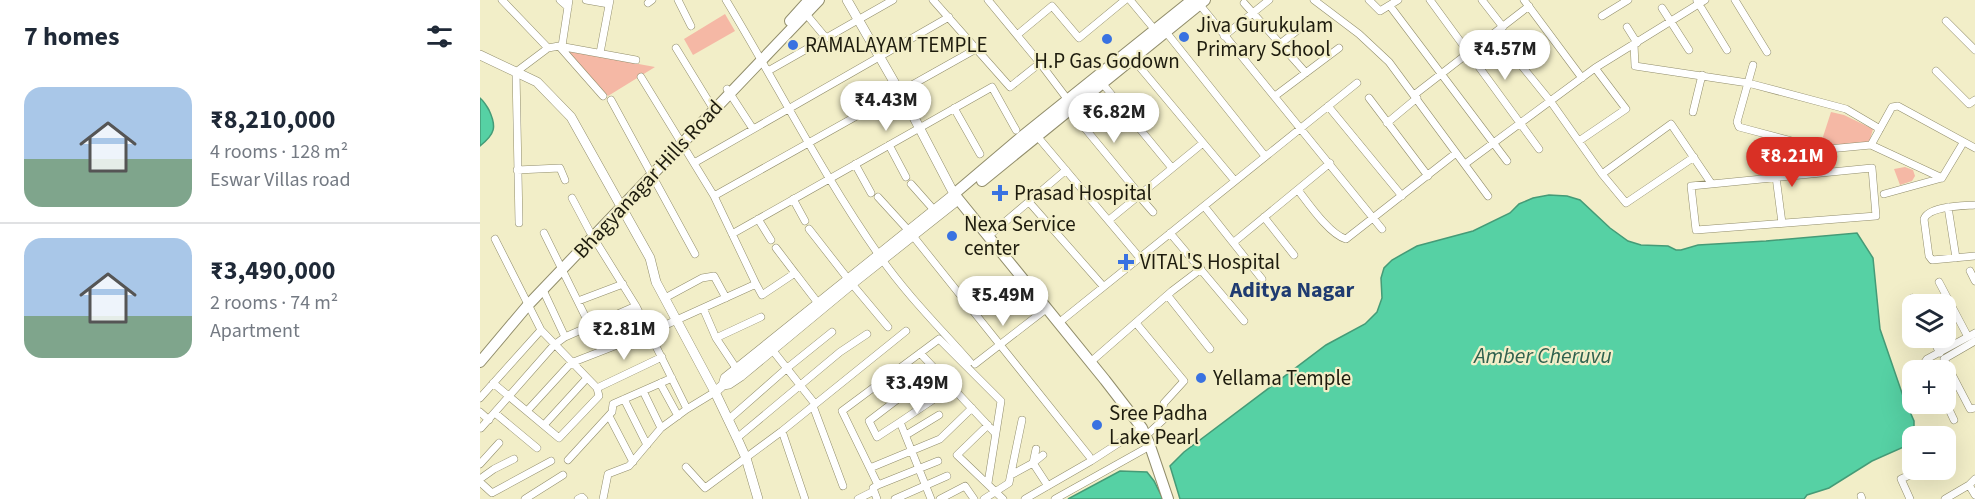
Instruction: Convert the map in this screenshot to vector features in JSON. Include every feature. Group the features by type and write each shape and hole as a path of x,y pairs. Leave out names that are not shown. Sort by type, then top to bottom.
{"main road":[{"name":"Bhagyanagar Hills Road","path":"480,356 527,303 760,57 809,0"},
{"name":"Bhagyanagar Hills Road","path":"760,57 819,0"},
{"path":"959,195 1068,104 1199,2"},
{"path":"959,195 1037,136 1068,104 1102,83 1133,59 1160,31"},
{"path":"959,195 1094,359 1146,430 1173,499"},
{"path":"959,195 1046,309 1115,388"},
{"name":"Bhagyanagar Hills Road","path":"480,362 527,303 543,290 562,266"},
{"path":"1146,430 1168,499"}],"street":[{"path":"502,0 548,48"},
{"path":"560,0 568,4 560,46"},
{"path":"586,0 609,2 600,53"},
{"path":"678,0 691,26"},
{"path":"727,0 829,179 881,258 918,303 973,363 1046,309"},
{"path":"847,0 909,108 917,115 921,127 959,195"},
{"path":"768,70 893,0"},
{"path":"934,0 1010,87 1040,63"},
{"path":"988,0 1040,63 1068,104 1153,212"},
{"path":"1017,35 1058,0"},
{"path":"1052,6 1079,38 1125,0"},
{"path":"1130,0 1160,31 1265,156"},
{"path":"1224,36 1269,0"},
{"path":"1314,0 1359,34 1389,62 1488,196"},
{"path":"1369,0 1380,11 1398,0"},
{"path":"1430,0 1539,149"},
{"path":"1482,0 1503,27"},
{"path":"1602,16 1628,0"},
{"path":"1735,0 1767,52"},
{"path":"1464,165 1595,68 1636,44 1700,1 1727,50"},
{"path":"1199,2 1224,36 1382,229"},
{"path":"1244,3 1306,73"},
{"path":"1387,123 1441,74 1503,27 1527,3 1582,78"},
{"path":"1390,6 1507,161"},
{"path":"1662,8 1689,50"},
{"path":"806,14 826,38"},
{"path":"694,163 949,17"},
{"path":"1946,21 1975,50"},
{"path":"1280,44 1304,25"},
{"path":"1627,27 1636,44 1635,66 1748,83 1846,109 1880,129"},
{"path":"1495,33 1551,102 1602,174 1626,203 1694,157"},
{"path":"560,46 603,96"},
{"path":"516,72 548,48 560,46 636,60"},
{"path":"676,48 712,108"},
{"path":"1275,96 1339,48"},
{"path":"714,196 976,49"},
{"path":"480,54 537,82 572,117 650,258 656,282 738,438 758,499"},
{"path":"1133,59 1235,181"},
{"path":"1753,64 1737,122 1739,127 1821,148"},
{"path":"1579,141 1626,109 1595,68"},
{"path":"1936,71 1969,104 1975,100"},
{"path":"516,72 519,223"},
{"path":"1693,112 1702,75"},
{"path":"641,78 714,196 762,295 795,273"},
{"path":"1102,83 1172,168"},
{"path":"1061,321 1357,83"},
{"path":"732,234 992,87 1016,130"},
{"path":"728,91 753,129"},
{"path":"1369,98 1428,176"},
{"path":"611,100 695,254"},
{"path":"1328,106 1402,196"},
{"path":"1871,145 1892,107 1898,106 1975,148"},
{"path":"954,108 980,154"},
{"path":"1602,174 1671,124 1711,183"},
{"path":"1037,136 1140,258"},
{"path":"1109,220 1203,143"},
{"path":"1884,194 1942,178 1963,143"},
{"path":"889,145 906,177"},
{"path":"1765,155 1871,145 1942,178"},
{"path":"1298,190 1324,222 1343,239 1374,218 1456,153"},
{"path":"1234,242 1330,163"},
{"path":"855,164 875,195 911,234 1089,456"},
{"path":"517,170 560,168 565,180"},
{"path":"1872,168 1876,216 1696,230 1691,186 1711,183 1872,168"},
{"path":"992,233 1066,170"},
{"path":"1776,177 1782,223"},
{"path":"911,184 934,210"},
{"path":"911,234 934,210 959,195"},
{"path":"604,496 606,476 633,462 661,428 723,385 729,384 770,347 959,195"},
{"path":"572,198 591,235 636,306 687,409"},
{"path":"793,199 805,221"},
{"path":"1029,202 1103,286"},
{"path":"1975,205 1948,207 1929,212 1925,216 1929,256 1932,260 1975,256"},
{"path":"1204,206 1262,279"},
{"path":"1948,207 1956,258"},
{"path":"1264,217 1294,255"},
{"path":"759,219 771,240"},
{"path":"809,229 888,327"},
{"path":"544,233 590,326"},
{"path":"1170,233 1244,321"},
{"path":"493,383 559,438 599,396 597,388 542,330 495,239"},
{"path":"776,248 820,306"},
{"path":"1094,359 1201,269"},
{"path":"1970,271 1975,280"},
{"path":"665,298 702,278 714,276 726,298"},
{"path":"1939,282 1973,337"},
{"path":"578,301 623,284"},
{"path":"527,411 571,363 648,333 756,284"},
{"path":"543,290 565,337"},
{"path":"1168,296 1210,349"},
{"path":"482,428 554,345 565,337 636,306"},
{"path":"703,308 717,338 739,373"},
{"path":"717,338 762,316"},
{"path":"1025,499 1164,420 1164,403 1184,381 1136,323"},
{"path":"480,398 542,330"},
{"path":"686,467 705,488 782,431 906,331"},
{"path":"728,420 832,332"},
{"path":"738,438 840,352 867,334"},
{"path":"1926,360 1973,337"},
{"path":"1973,337 1944,358 1970,409 1975,408"},
{"path":"877,499 870,468 842,411 939,339 1001,401 988,483"},
{"path":"770,347 814,405 843,486"},
{"path":"1937,348 1940,353"},
{"path":"920,353 995,433"},
{"path":"597,388 662,357"},
{"path":"936,370 869,421 877,437 952,387"},
{"path":"544,425 587,378"},
{"path":"568,460 609,416 613,404 672,378"},
{"path":"660,383 678,416"},
{"path":"643,391 661,428"},
{"path":"624,399 647,445"},
{"path":"870,468 940,438 972,408"},
{"path":"480,412 489,420"},
{"path":"495,413 537,448"},
{"path":"1951,414 1954,420"},
{"path":"906,435 939,415"},
{"path":"609,416 633,462"},
{"path":"984,499 1009,483 1022,420"},
{"path":"900,422 931,499"},
{"path":"988,425 957,455 1003,499"},
{"path":"782,431 805,499"},
{"path":"480,464 499,443"},
{"path":"1055,499 1150,446"},
{"path":"1036,449 1033,463 1048,486"},
{"path":"1011,475 1043,455"},
{"path":"499,499 480,481 494,469 514,459"},
{"path":"492,493 551,461"},
{"path":"858,499 876,488 938,461"},
{"path":"525,499 563,475"},
{"path":"895,499 947,476"},
{"path":"1902,479 1910,499"},
{"path":"1948,498 1972,482 1975,495"},
{"path":"940,499 965,486 974,499"},
{"path":"578,499 582,497 584,499"}],"shaded area":[{"path":"725,14 735,31 693,55 684,39"},
{"path":"568,51 655,67 608,96"},
{"path":"1831,112 1844,115 1873,129 1869,143 1820,146"},
{"path":"1905,167 1913,170 1915,176 1912,181 1900,185 1894,169"}],"water":[{"path":"480,98 489,110 494,126 492,134 480,146"},
{"name":"Amber Cheruvu","path":"1549,195 1567,196 1580,200 1610,228 1628,241 1641,245 1668,246 1676,250 1698,245 1857,233 1873,258 1880,329 1902,393 1902,414 1911,414 1914,421 1914,426 1902,426 1902,448 1872,461 1829,488 1807,495 1804,499 1180,499 1170,466 1184,452 1326,345 1365,324 1377,312 1382,298 1381,278 1384,268 1392,260 1417,246 1473,231 1510,213 1519,204"},
{"path":"1120,471 1147,472 1163,499 1068,499"}],"place":[{"name":"Jiva Gurukulam Primary School","path":"1184,37"},
{"name":"H.P Gas Godown","path":"1107,39"},
{"name":"RAMALAYAM TEMPLE","path":"793,45"},
{"name":"Prasad Hospital","path":"1000,193"},
{"name":"Nexa Service center","path":"952,236"},
{"name":"VITAL'S Hospital","path":"1126,262"},
{"name":"Yellama Temple","path":"1201,378"},
{"name":"Sree Padha Lake Pearl","path":"1097,425"}],"district":[{"name":"Aditya Nagar","path":"1292,290"}]}
